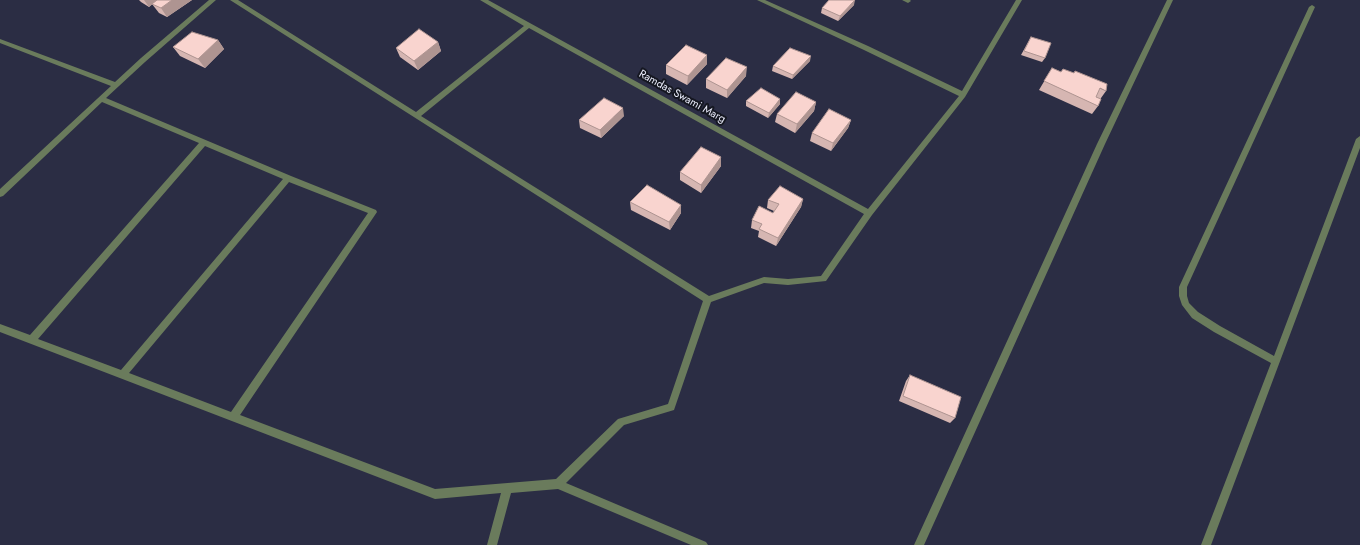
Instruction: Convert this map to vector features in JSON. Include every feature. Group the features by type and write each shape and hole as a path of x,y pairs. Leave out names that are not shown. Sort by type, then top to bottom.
{"street":[{"path":"0,194 116,85 213,0"},
{"path":"233,0 708,300"},
{"name":"Ramdas Swami Marg","path":"484,0 869,213"},
{"path":"760,0 866,48 963,95"},
{"path":"708,300 764,280 788,282 824,279 869,213 963,95 1019,0"},
{"path":"919,545 1101,144 1170,0"},
{"path":"1275,361 1195,315 1186,305 1183,296 1183,287 1312,7"},
{"path":"416,116 529,25"},
{"path":"0,41 116,85"},
{"path":"101,99 288,178 373,212 233,417"},
{"path":"1206,545 1275,361 1357,156 1360,139"},
{"path":"31,340 204,143"},
{"path":"122,375 288,178"},
{"path":"558,484 621,422 671,407 708,300"},
{"path":"0,328 435,494 558,484 703,545"},
{"path":"492,545 507,488"}],"building":[{"path":"157,0 172,0 161,8 152,4"},
{"path":"829,0 855,0 840,16 822,8"},
{"path":"419,29 438,42 414,61 396,48"},
{"path":"192,32 218,40 198,59 173,47"},
{"path":"1031,37 1051,43 1045,58 1024,51"},
{"path":"686,45 707,55 688,76 666,65"},
{"path":"790,48 811,56 793,75 773,66"},
{"path":"726,58 747,67 727,90 706,79"},
{"path":"1052,68 1061,72 1063,69 1074,73 1075,71 1107,84 1106,91 1100,88 1096,97 1101,99 1098,106 1044,81"},
{"path":"761,88 780,99 769,113 746,101"},
{"path":"796,92 816,102 797,124 777,114"},
{"path":"604,98 623,108 600,130 579,120"},
{"path":"829,109 851,120 833,143 812,133"},
{"path":"701,147 721,157 701,185 680,172"},
{"path":"647,185 681,205 669,222 630,202"},
{"path":"780,186 803,199 778,238 759,229 762,224 752,220 759,206 773,213 779,204 768,200"},
{"path":"910,375 961,397 955,418 903,396"}]}
